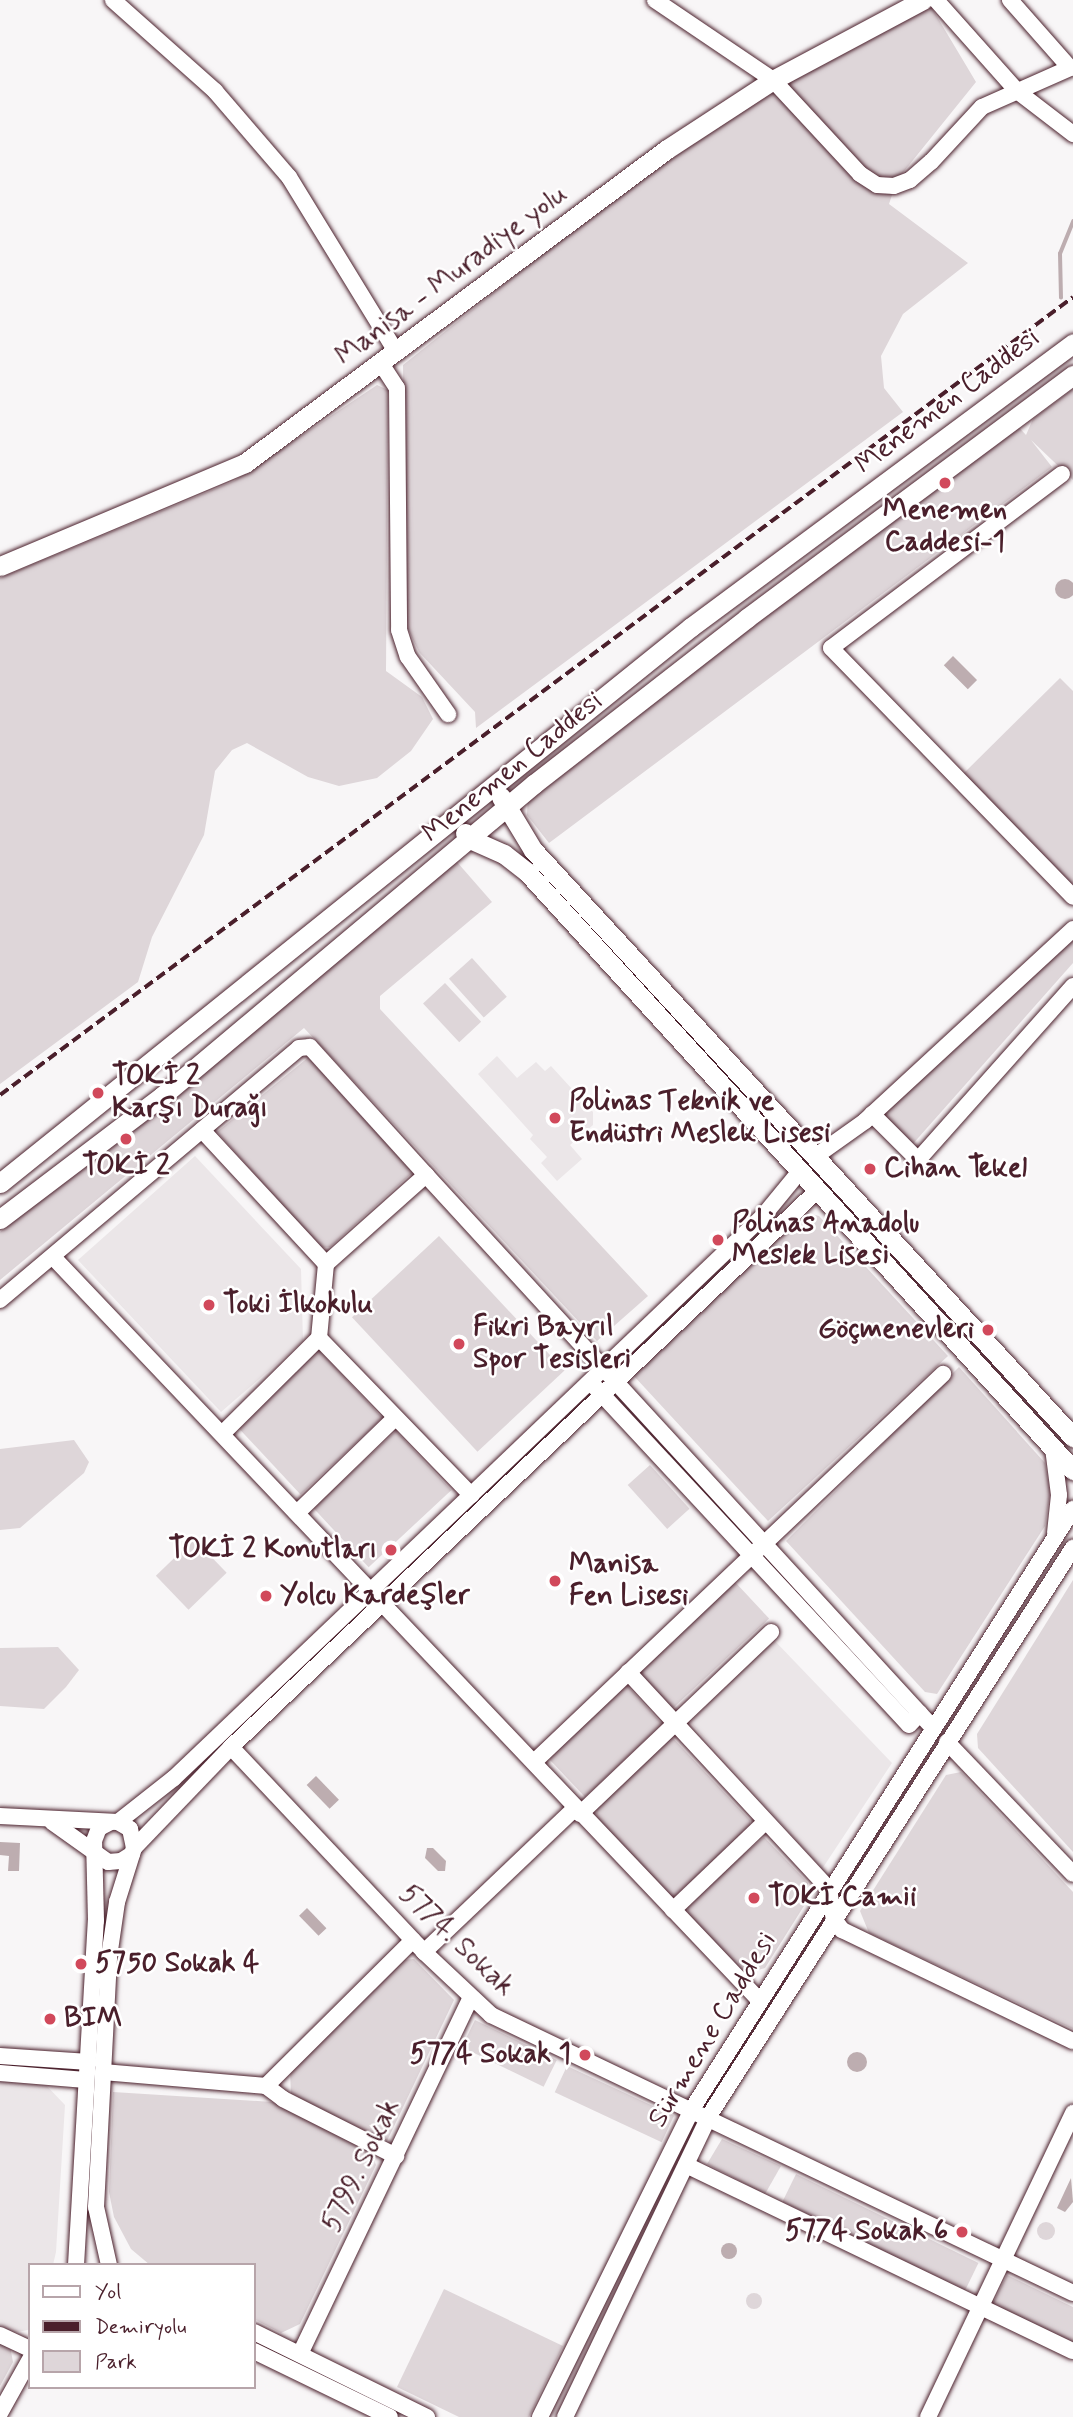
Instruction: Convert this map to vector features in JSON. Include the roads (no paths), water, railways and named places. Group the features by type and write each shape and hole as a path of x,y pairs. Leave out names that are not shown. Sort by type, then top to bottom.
{"main road":[{"name":"Manisa - Muradiye yolu","path":"0,566 245,463 389,359 667,149 773,80 923,0"},
{"name":"Menemen Caddesi","path":"0,1184 691,627 1073,343"},
{"name":"Menemen Caddesi","path":"0,1219 162,1096 510,806 747,618 1073,375"},
{"path":"491,787 510,806 533,849 1071,1433"},
{"path":"455,818 470,839 505,854 527,872 1073,1470"},
{"path":"800,1171 817,1156"},
{"path":"817,1191 834,1176"}],"street":[{"path":"113,0 215,91 289,177 389,359 397,388 399,630 408,657 448,714"},
{"path":"655,0 773,80 831,145 877,185 910,180 982,107 1070,68 1010,0"},
{"path":"936,0 1017,91 1073,134"},
{"path":"1062,474 831,648 1073,897"},
{"path":"817,1156 872,1114 1073,929"},
{"path":"872,1114 918,1160 1073,986"},
{"path":"0,1300 299,1048 310,1047 933,1728"},
{"path":"202,1130 326,1264"},
{"path":"77,2260 89,2062 98,1854 96,1834 174,1778 370,1588 471,1495 603,1365 764,1215 800,1171"},
{"path":"223,1433 319,1338 326,1264 426,1175"},
{"path":"48,1820 115,1863 133,1851 230,1747 615,1379 817,1191"},
{"path":"52,1257 223,1433 760,2001"},
{"path":"319,1338 471,1495"},
{"path":"534,1762 943,1374"},
{"path":"589,1380 909,1725 920,1713"},
{"path":"298,1512 395,1418"},
{"path":"1052,1446 1059,1495 1054,1540"},
{"name":"Sürmene Caddesi","path":"540,2417 691,2109 1073,1509"},
{"name":"Sürmene Caddesi","path":"565,2417 709,2116 1070,1552"},
{"path":"266,2086 419,1946 578,1811 771,1632"},
{"path":"628,1672 829,1889 834,1919 842,1930 1073,2041"},
{"path":"947,1742 1073,1874"},
{"name":"5774. Sokak","path":"230,1747 470,1999 510,2025 709,2116 1073,2293"},
{"path":"0,1816 115,1822 134,1835 133,1851 117,1902 109,1957 96,2207 108,2261"},
{"path":"673,1910 765,1822"},
{"name":"5799. Sokak","path":"300,2354 470,1999"},
{"path":"0,2056 89,2062"},
{"path":"103,2072 266,2086 283,2099 396,2156"},
{"path":"0,2073 86,2080"},
{"path":"928,2417 1073,2113"},
{"path":"686,2165 1073,2351"},
{"path":"77,2260 87,2249 108,2261"},
{"path":"256,2333 427,2417"},
{"path":"0,2335 28,2348"},
{"path":"256,2352 390,2417"},
{"path":"0,2413 28,2363"}],"waterway":[{"path":"1061,298 1060,254 1073,222"}],"railway":[{"path":"0,1095 1073,297"}],"place":[{"name":"Menemen Caddesi-1","path":"945,483"},
{"name":"TOKİ 2 Karşı Durağı","path":"98,1093"},
{"name":"Polinas Teknik ve Endüstri Meslek Lisesi","path":"555,1118"},
{"name":"TOKİ 2","path":"126,1139"},
{"name":"Cihan Tekel","path":"870,1169"},
{"name":"Polinas Anadolu Meslek Lisesi","path":"718,1240"},
{"name":"Toki İlkokulu","path":"209,1305"},
{"name":"Göçmenevleri","path":"988,1330"},
{"name":"Fikri Bayrıl Spor Tesisleri","path":"459,1344"},
{"name":"TOKİ 2 Konutları","path":"391,1550"},
{"name":"Manisa Fen Lisesi","path":"555,1581"},
{"name":"Yolcu Kardeşler","path":"266,1596"},
{"name":"TOKİ Camii","path":"754,1898"},
{"name":"5750 Sokak 4","path":"81,1964"},
{"name":"BIM","path":"50,2019"},
{"name":"5774 Sokak 1","path":"585,2055"},
{"name":"5774 Sokak 6","path":"962,2232"}]}
